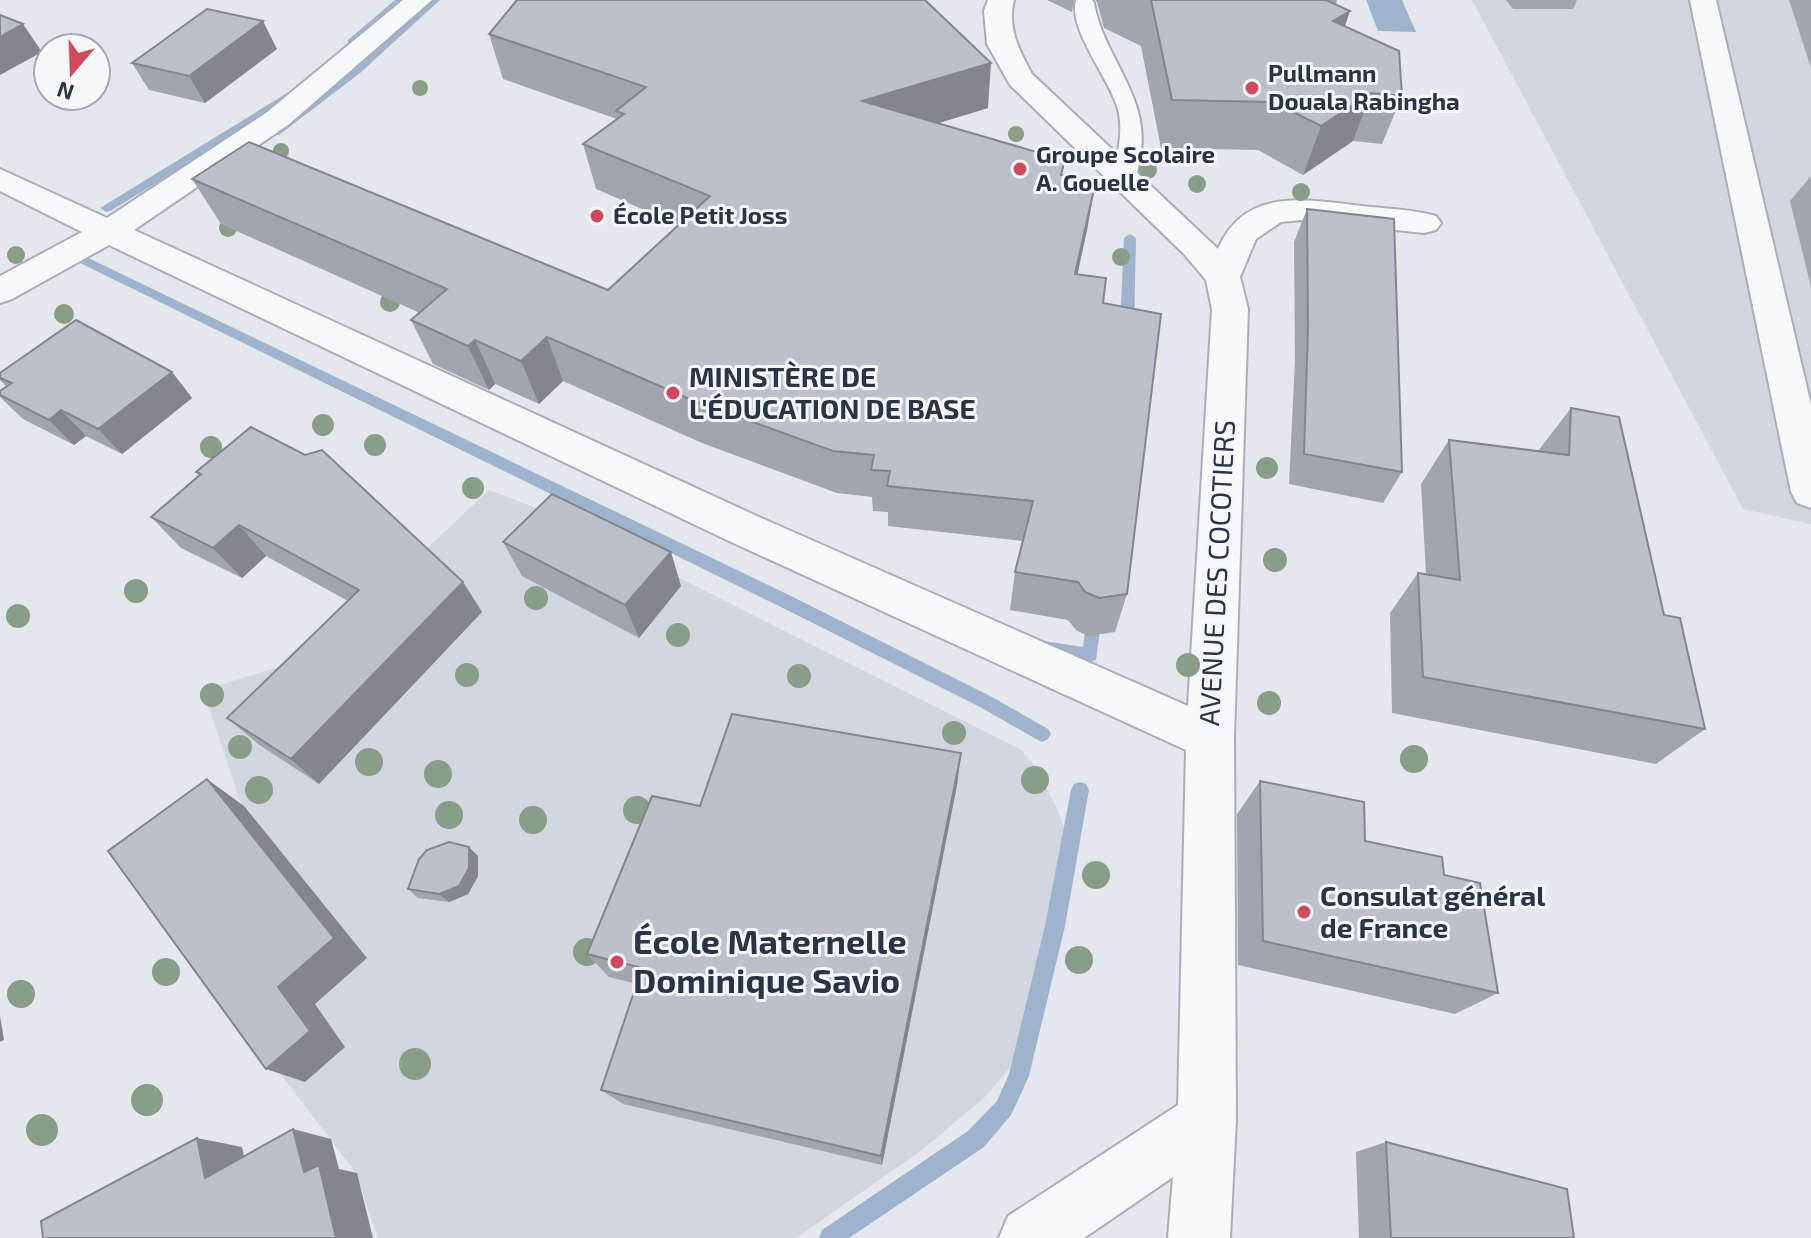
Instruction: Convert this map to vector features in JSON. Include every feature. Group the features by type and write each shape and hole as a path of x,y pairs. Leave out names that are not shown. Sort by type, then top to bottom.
{"street":[{"path":"0,291 111,230 277,119 419,0"},
{"path":"1001,0 998,11 1001,44 1020,79 1125,177 1223,277 1241,234 1274,212 1302,210 1424,223"},
{"path":"1703,0 1811,492"},
{"path":"0,179 282,315 496,411 744,529 1210,738"},
{"name":"AVENUE DES COCOTIERS","path":"1199,1238 1207,1120 1210,738 1230,309 1223,277"},
{"path":"1030,1238 1207,1120"}],"lane":[{"path":"1084,3 1085,24 1124,100 1133,127 1125,177"}],"shaded area":[{"path":"1472,0 1811,0 1811,524 1743,509"},
{"name":"École Maternelle Dominique Savio","path":"489,490 554,515 1020,749 1039,771 1059,814 1066,835 1015,1061 984,1098 922,1150 796,1238 378,1238 356,1173 121,864 241,804 203,690 312,657"}],"water":[{"path":"1366,0 1402,0 1416,32 1378,31"}],"building":[{"path":"517,0 925,0 991,63 862,101 1033,151 1066,155 1061,175 1096,180 1075,274 1106,278 1103,303 1161,314 1127,594 1099,598 1085,592 1078,582 1015,572 1033,501 887,486 890,471 871,470 874,455 833,451 692,400 547,337 521,361 475,340 468,346 411,320 447,289 192,179 249,142 608,290 710,196 583,144 624,114 616,111 646,87 489,34"},
{"path":"1151,0 1326,0 1350,11 1333,21 1399,51 1402,96 1371,93 1321,126 1273,102 1172,100"},
{"path":"207,9 263,21 189,76 132,63"},
{"path":"0,15 23,24 0,37"},
{"path":"1307,209 1394,219 1402,472 1304,454 1308,328"},
{"path":"76,320 172,372 98,429 61,410 49,420 0,395 0,391 12,383 0,378 0,373"},
{"path":"1571,408 1619,417 1664,615 1680,618 1705,729 1423,677 1418,573 1460,580 1449,440 1569,455"},
{"path":"251,427 305,455 322,450 463,582 291,759 227,718 359,590 239,525 213,548 151,517 201,474 196,472"},
{"path":"552,494 671,552 625,605 503,542"},
{"path":"732,714 961,753 881,1156 601,1090 642,968 587,954 652,796 700,806"},
{"path":"207,779 334,938 278,987 310,1031 266,1069 108,851"},
{"path":"1260,781 1364,802 1365,841 1442,857 1444,875 1480,883 1498,993 1263,941"},
{"path":"449,842 469,847 469,868 459,886 439,894 408,889 419,859 427,850"},
{"path":"293,1129 304,1172 319,1165 336,1238 43,1238 41,1221 197,1138 205,1178"},
{"path":"1386,1142 1567,1189 1574,1238 1391,1238"}],"waterway":[{"path":"352,42 401,0"},
{"path":"275,133 356,71 435,0"},
{"path":"106,208 247,124 292,93"},
{"path":"1127,328 1130,238"},
{"path":"78,257 787,602 986,702 1042,734"},
{"path":"1043,648 1090,655 1093,623"},
{"path":"830,1238 976,1139 1004,1108 1019,1076 1055,926 1080,790"}],"place":[{"name":"Pullmann Douala Rabingha","path":"1252,88"},
{"name":"Groupe Scolaire A. Gouelle","path":"1020,169"},
{"name":"École Petit Joss","path":"597,216"},
{"name":"MINISTÈRE DE L'ÉDUCATION DE BASE","path":"673,393"},
{"name":"Consulat général de France","path":"1304,912"},
{"name":"École Maternelle Dominique Savio","path":"617,962"}]}
